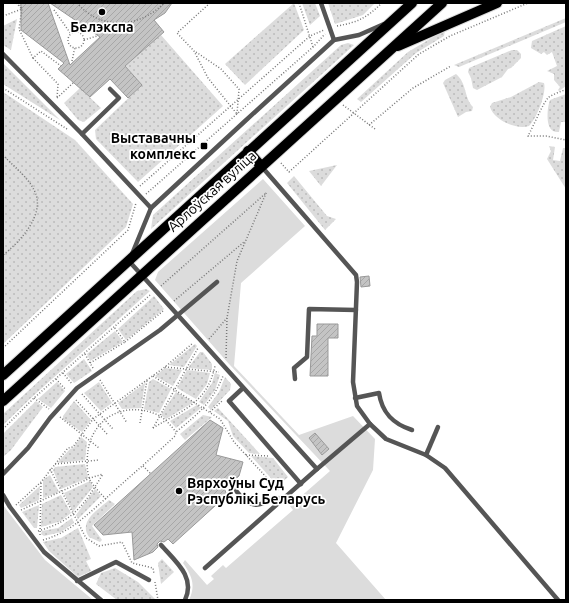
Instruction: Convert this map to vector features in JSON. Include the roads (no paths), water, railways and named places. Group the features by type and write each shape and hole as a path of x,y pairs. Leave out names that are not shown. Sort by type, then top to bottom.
{"main road":[{"name":"Арлоўская вуліца","path":"3,375 412,3"},
{"name":"Арлоўская вуліца","path":"3,401 442,3"},
{"path":"390,49 497,3"},
{"path":"248,151 261,166"}],"lane":[{"path":"321,3 334,40"},
{"path":"317,469 225,370 128,260 151,208 334,40 359,35 394,19"},
{"path":"3,54 82,134 151,208"},
{"path":"82,134 119,98 110,89"},
{"path":"261,166 356,275 358,282 353,382 355,398 361,413 386,439 426,455 436,461 452,475 558,600"},
{"path":"3,474 28,448 54,413 77,388 131,352 218,282"},
{"path":"295,378 294,368 307,357 308,309 356,310"},
{"path":"243,388 229,401 301,484"},
{"path":"355,398 379,393 381,404 388,416 402,427 412,430"},
{"path":"205,568 370,424"},
{"path":"426,455 438,427"},
{"path":"230,483 243,498 252,504 264,503 272,498 285,498"},
{"path":"3,495 10,507 44,552 101,600"},
{"path":"161,545 185,573 188,579 189,591 185,600"},
{"path":"77,581 116,562 149,580"}],"place":[{"name":"Белэкспа","path":"102,12"},
{"name":"Выставачны комплекс","path":"204,146"},
{"name":"Вярхоўны Суд Рэспублікі Беларусь","path":"179,491"}]}
